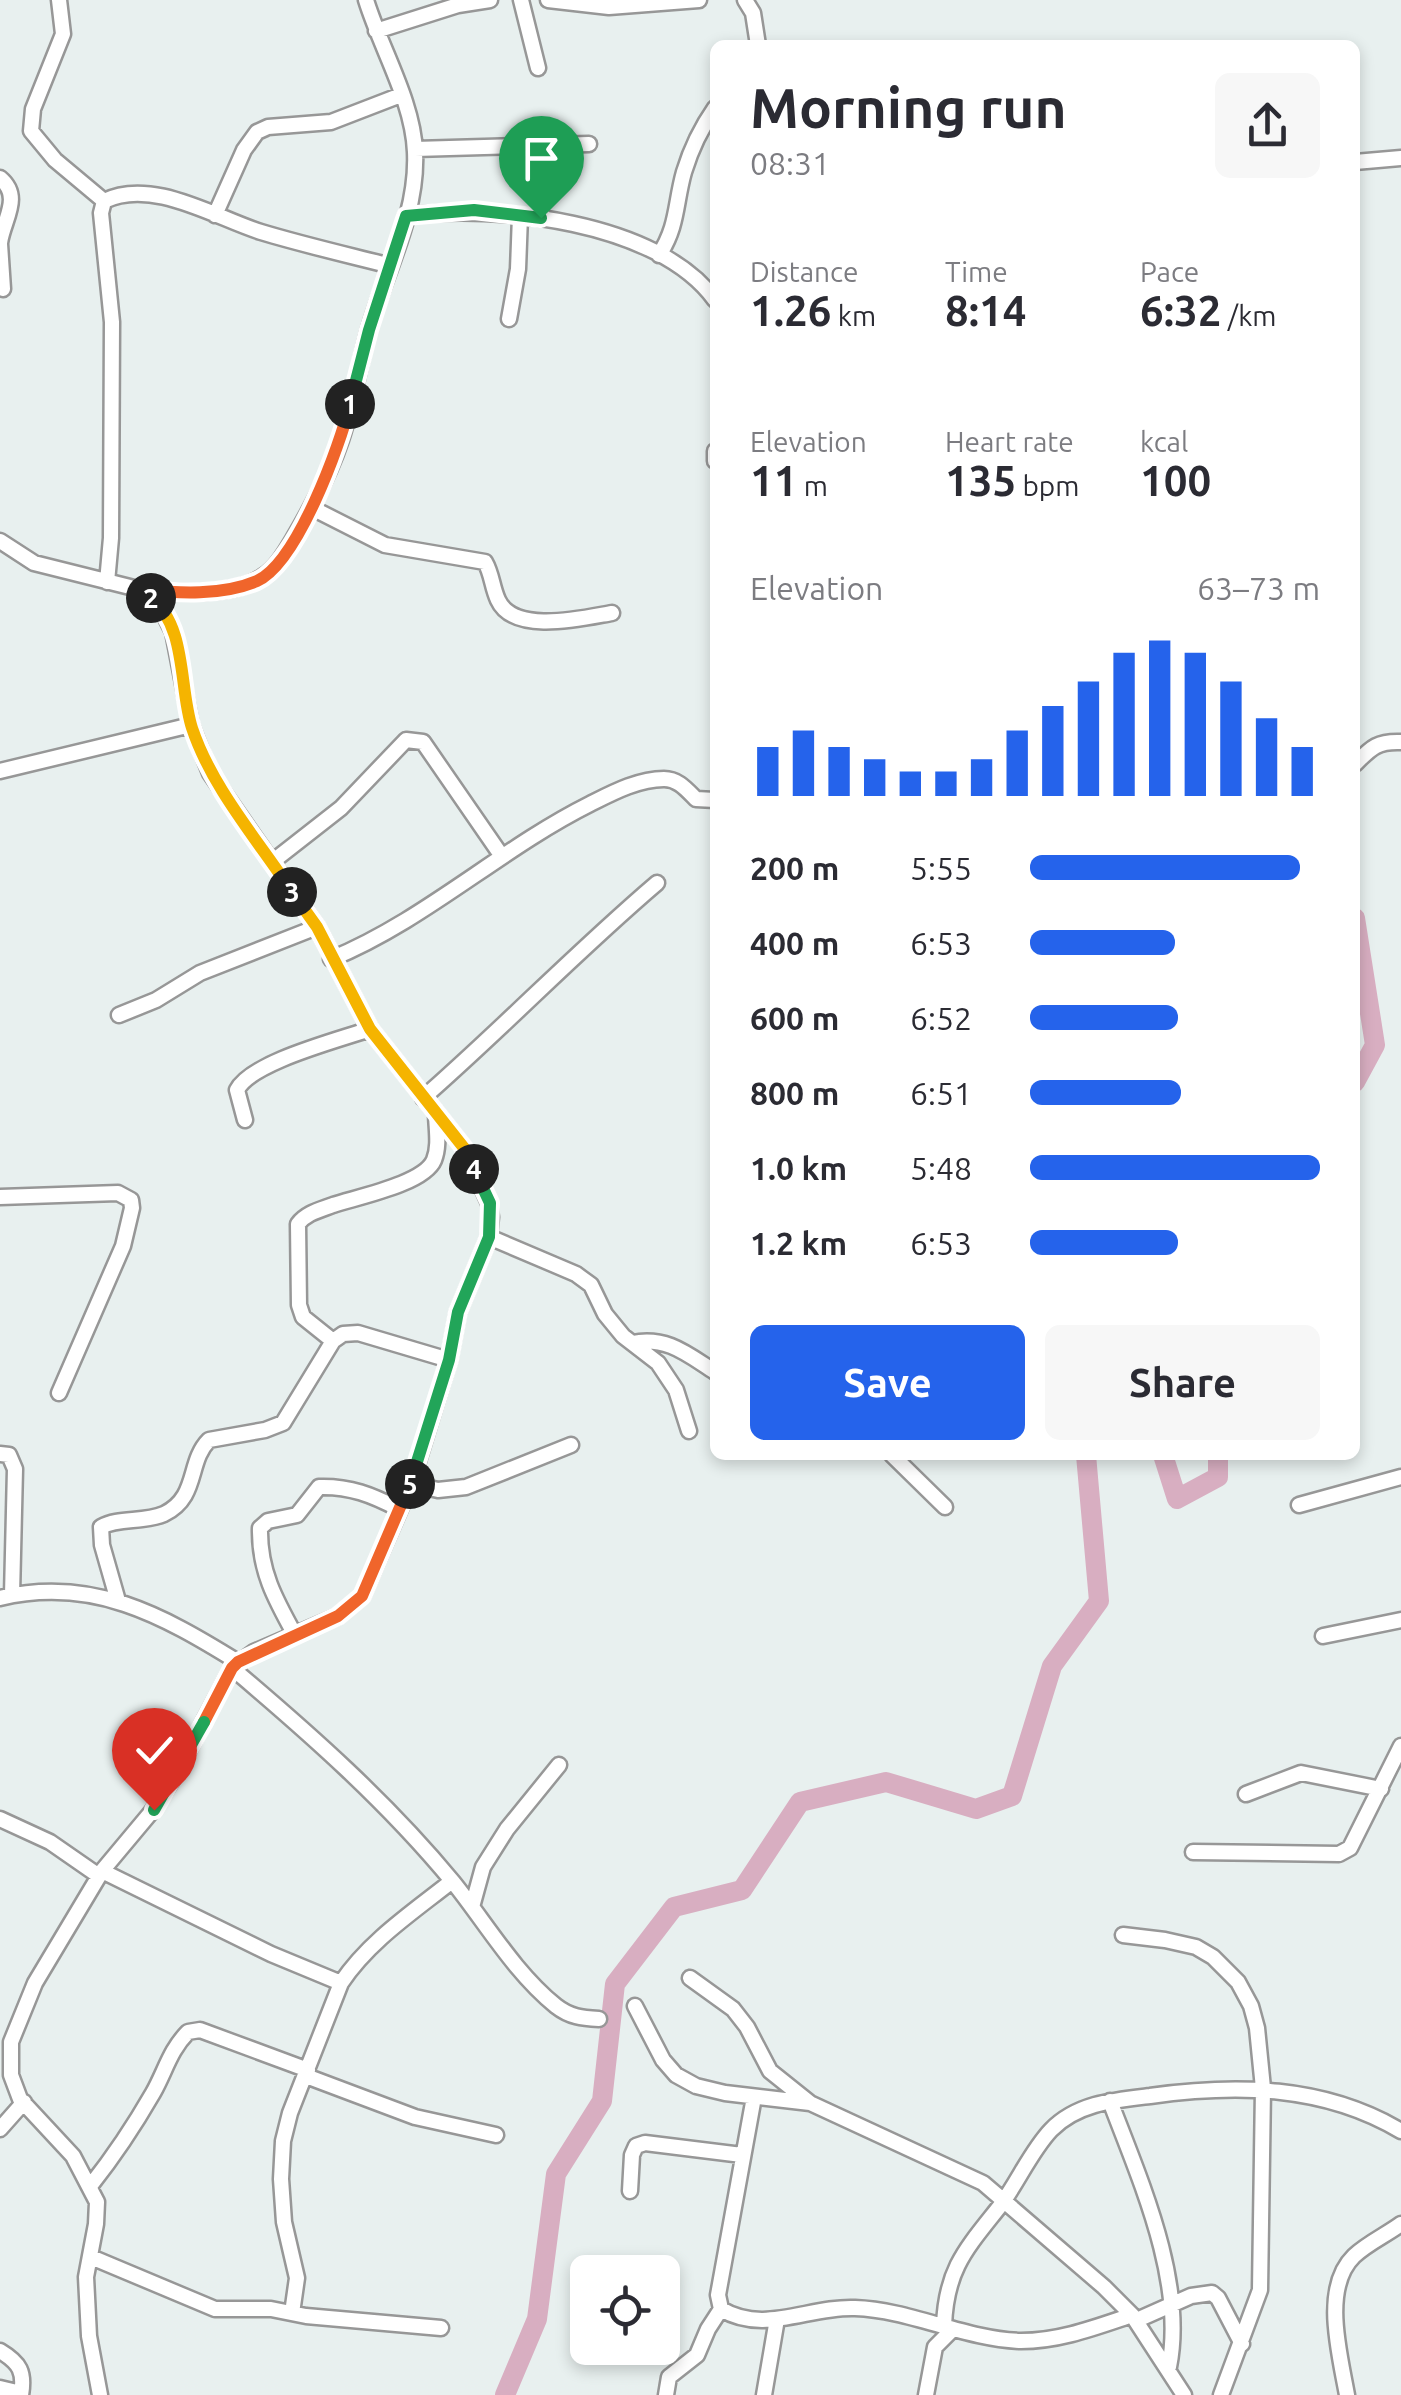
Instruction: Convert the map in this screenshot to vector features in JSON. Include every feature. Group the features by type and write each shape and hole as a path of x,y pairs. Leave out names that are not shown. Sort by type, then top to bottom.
{"street":[{"path":"59,0 63,34 33,109 31,130 54,160 104,201"},
{"path":"0,541 34,564 142,590 178,594 214,591 258,580 283,557 312,508 342,436 369,330 406,216 415,149 401,95 366,0"},
{"path":"376,32 458,5 490,0"},
{"path":"521,0 538,68"},
{"path":"548,0 609,6 698,0"},
{"path":"744,0 753,13 757,40"},
{"path":"216,214 250,138 257,132 268,127 330,122 401,95"},
{"path":"659,255 675,224 684,173 710,116"},
{"path":"415,149 589,144"},
{"path":"1360,162 1401,158"},
{"path":"0,178 8,184 12,195 0,244 3,289"},
{"path":"104,201 130,194 195,204 263,233 391,266"},
{"path":"104,201 112,322 111,538 107,582"},
{"path":"406,216 474,210 588,226 688,270 710,294"},
{"path":"509,319 518,269 520,216"},
{"path":"312,508 385,545 484,562 499,603 518,617 563,621 612,613"},
{"path":"100,2395 89,2336 86,2277 97,2202 73,2156 24,2102 11,2076 12,2042 35,1983 101,1873 154,1810 235,1665 338,1616 362,1596 410,1484 449,1360 458,1312 489,1237 490,1203 464,1148 370,1029 317,927 210,773 191,725 167,617 142,590"},
{"path":"0,771 191,725"},
{"path":"272,862 340,808 406,740 415,739 423,742 502,854"},
{"path":"1360,758 1380,742 1401,742"},
{"path":"331,960 370,944 502,854 616,791 666,779 696,798 710,799"},
{"path":"424,1098 500,1030 588,942 657,884"},
{"path":"119,1015 156,1000 200,973 317,927"},
{"path":"245,1120 237,1090 242,1080 269,1066 370,1029"},
{"path":"333,1341 303,1317 299,1304 298,1224 314,1212 426,1171 437,1145 436,1111"},
{"path":"0,1197 118,1193 130,1200 132,1208 123,1246 60,1393"},
{"path":"489,1237 576,1274 590,1285 605,1314 658,1363 676,1390 690,1432"},
{"path":"118,1600 100,1527 168,1512 182,1500 208,1440 265,1430 283,1422 333,1341 343,1334 358,1333 449,1360"},
{"path":"632,1343 668,1342 710,1369"},
{"path":"410,1484 438,1490 466,1486 570,1445"},
{"path":"0,1454 9,1455 15,1469 6,1596 72,1590 118,1600 187,1631 235,1665 388,1809 452,1882 517,1966 556,2006 574,2018 599,2019"},
{"path":"897,1460 945,1507"},
{"path":"1299,1505 1401,1478"},
{"path":"295,1635 268,1586 260,1555 260,1528 268,1521 297,1515 319,1486 356,1490 399,1509"},
{"path":"1323,1636 1401,1620"},
{"path":"1193,1852 1339,1854 1350,1848 1401,1746"},
{"path":"472,1907 483,1867 559,1765"},
{"path":"1246,1794 1301,1773 1380,1788"},
{"path":"0,1819 50,1842 101,1873 271,1954 342,1983"},
{"path":"292,2313 297,2271 286,2237 281,2179 283,2141 290,2113 352,1966 452,1882"},
{"path":"1123,1935 1196,1947 1228,1970 1251,2006 1261,2048 1260,2290 1221,2395"},
{"path":"690,1978 733,2009 747,2026 770,2071 810,2103 983,2184 1004,2200 1135,2318 1184,2395"},
{"path":"635,2006 663,2060 676,2075 696,2086 810,2103"},
{"path":"90,2186 132,2130 171,2052 188,2032 200,2030 415,2116 496,2135"},
{"path":"926,2395 935,2347 948,2328 944,2300 958,2260 1052,2130 1084,2108 1188,2090 1263,2088 1335,2102 1401,2130"},
{"path":"666,2395 670,2376 697,2356 721,2309 718,2295 754,2097"},
{"path":"1110,2101 1151,2211 1172,2304 1174,2332 1169,2367"},
{"path":"0,2130 24,2102"},
{"path":"630,2191 632,2155 636,2146 645,2143 742,2155"},
{"path":"1347,2395 1337,2328 1342,2272 1360,2251 1401,2224"},
{"path":"91,2257 215,2309 271,2309 441,2328"},
{"path":"721,2309 748,2320 848,2308 990,2337 1042,2340 1135,2318 1204,2292 1218,2298 1242,2344"},
{"path":"764,2395 777,2319"},
{"path":"0,2351 20,2366 24,2376 21,2394 0,2388"}],"waterway":[{"path":"1360,950 1375,1045 1360,1073"},
{"path":"505,2395 537,2319 556,2174 602,2101 615,1984 674,1907 742,1890 800,1802 886,1782 976,1809 1012,1796 1052,1666 1099,1601 1086,1460"},
{"path":"1165,1460 1177,1499 1218,1477 1218,1460"}],"route":[{"path":"154,1810 232,1668 254,1652 338,1616 362,1596 410,1484 449,1360 458,1312 489,1237 491,1217 490,1203 464,1148 370,1029 317,927 210,773 191,725 167,617 142,590 178,594 214,591 258,580 283,557 312,508 342,436 369,330 406,216 474,210 541,218"}]}
